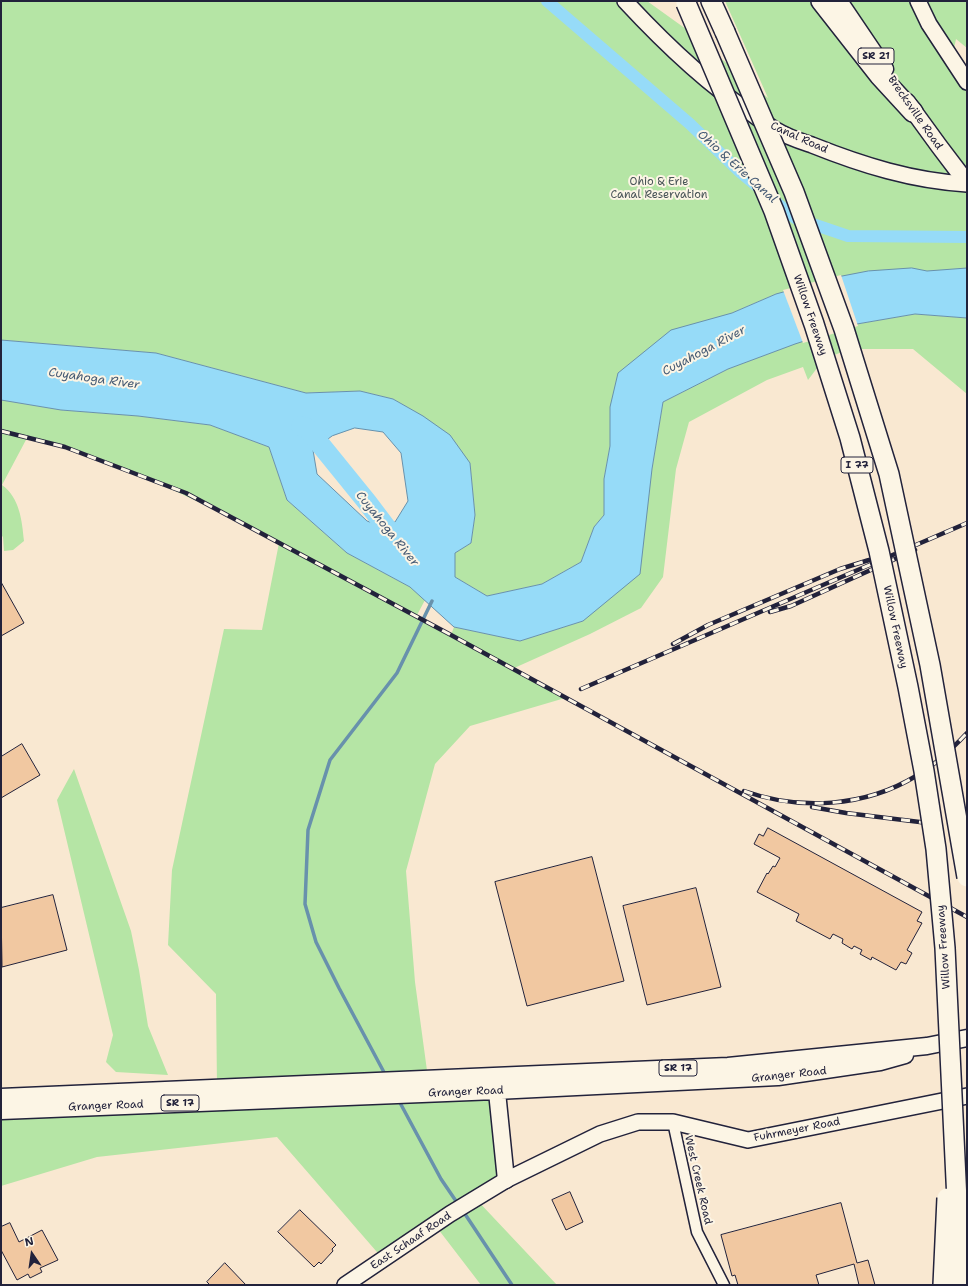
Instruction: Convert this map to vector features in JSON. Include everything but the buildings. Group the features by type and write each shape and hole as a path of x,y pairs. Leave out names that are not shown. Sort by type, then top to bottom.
{"highway":[{"name":"I 77","path":"711,1 799,206 844,329 889,474 930,665 967,877"},
{"path":"821,1 879,75 913,112"},
{"name":"Willow Freeway","path":"686,2 774,211 814,324 850,438 880,559 908,687 936,849 945,948 961,1285"},
{"path":"943,1285 947,1201 945,948"}],"main road":[{"name":"Brecksville Road","path":"838,1 913,112 967,183"},
{"name":"Granger Road","path":"1,1097 354,1089 436,1093 496,1084 778,1070 870,1051 927,1046 967,1038"},
{"name":"Granger Road","path":"354,1089 428,1078 496,1084"},
{"path":"496,1084 506,1180"},
{"name":"Granger Road","path":"1,1111 301,1091"}],"street":[{"name":"Canal Road","path":"625,1 647,25 705,79 739,106 776,131 839,156 901,175 951,183 967,183"},
{"path":"918,1 929,24 967,82"},
{"name":"Fuhrmeyer Road","path":"476,1198 506,1180 600,1134 638,1122 672,1122 748,1140 967,1096"},
{"name":"West Creek Road","path":"672,1122 697,1232 724,1285"},
{"name":"East Schaaf Road","path":"345,1285 476,1198"}],"green space":[{"name":"Ohio & Erie Canal Reservation","path":"1,1 647,1 686,29 768,98 725,1 967,1 967,48 956,39 952,58 967,82 967,271 857,324 915,314 967,318 967,394 913,349 850,349 824,359 808,380 803,367 767,380 689,422 676,469 663,577 641,608 590,634 512,669 565,698 470,726 435,764 406,871 415,982 428,1078 496,1091 506,1180 476,1199 557,1285 481,1285 435,1225 383,1259 277,1137 97,1157 1,1186 1,1111 217,1087 216,994 168,945 172,870 224,629 262,630 279,543 224,514 173,490 65,448 27,438 2,485 13,496 19,510 24,541 13,550 4,551 3,537 1,535 1,400 61,410 138,416 210,425 269,447 287,500 347,553 410,587 425,600 416,617 451,635 454,627 520,641 583,621 652,469 663,402 728,369 794,344 776,294 732,313 610,446 604,479 604,515 594,527 581,562 542,584 487,596 455,577 455,553 471,543 475,515 470,463 422,416 393,399 360,391 306,393 156,353 1,340"},
{"path":"74,769 131,931 148,1026 168,1075 116,1072 106,1062 113,1035 57,800"}],"water":[{"path":"912,268 927,271 967,268 967,318 915,314 857,324 795,344 728,369 663,402 652,469 640,574 583,621 520,641 454,627 410,587 347,553 287,500 269,447 210,425 138,416 61,410 1,400 1,340 156,353 306,393 360,391 393,399 423,416 450,435 470,463 475,515 471,543 455,553 455,577 487,596 542,584 581,562 594,527 604,515 604,479 610,446 610,407 618,373 671,330 732,313 776,294 837,277 868,271","holes":["355,428 383,432 401,453 408,501 395,522 381,526 367,521 317,474 313,450 332,436"]}],"pier":[{"path":"841,275 858,326 803,343 783,290"}],"waterway":[{"name":"Ohio & Erie Canal","path":"547,1 690,124 740,172 795,218 848,236 967,237"},
{"name":"Cuyahoga River","path":"301,426 307,428 367,502 401,547"},
{"path":"386,1076 316,942 305,904 308,830 330,760 397,673 432,601"},
{"path":"398,1099 441,1179 458,1204"},
{"path":"463,1211 512,1285"}],"railway":[{"path":"1,431 65,447 186,493 451,635 967,917"},
{"path":"581,689 967,523"},
{"path":"770,612 791,606 915,550"},
{"path":"673,644 708,625 840,569 869,560"},
{"path":"744,791 765,797 810,803 832,803 854,800 896,786 923,772 943,756 967,733"},
{"path":"812,807 846,813 936,824"}]}
